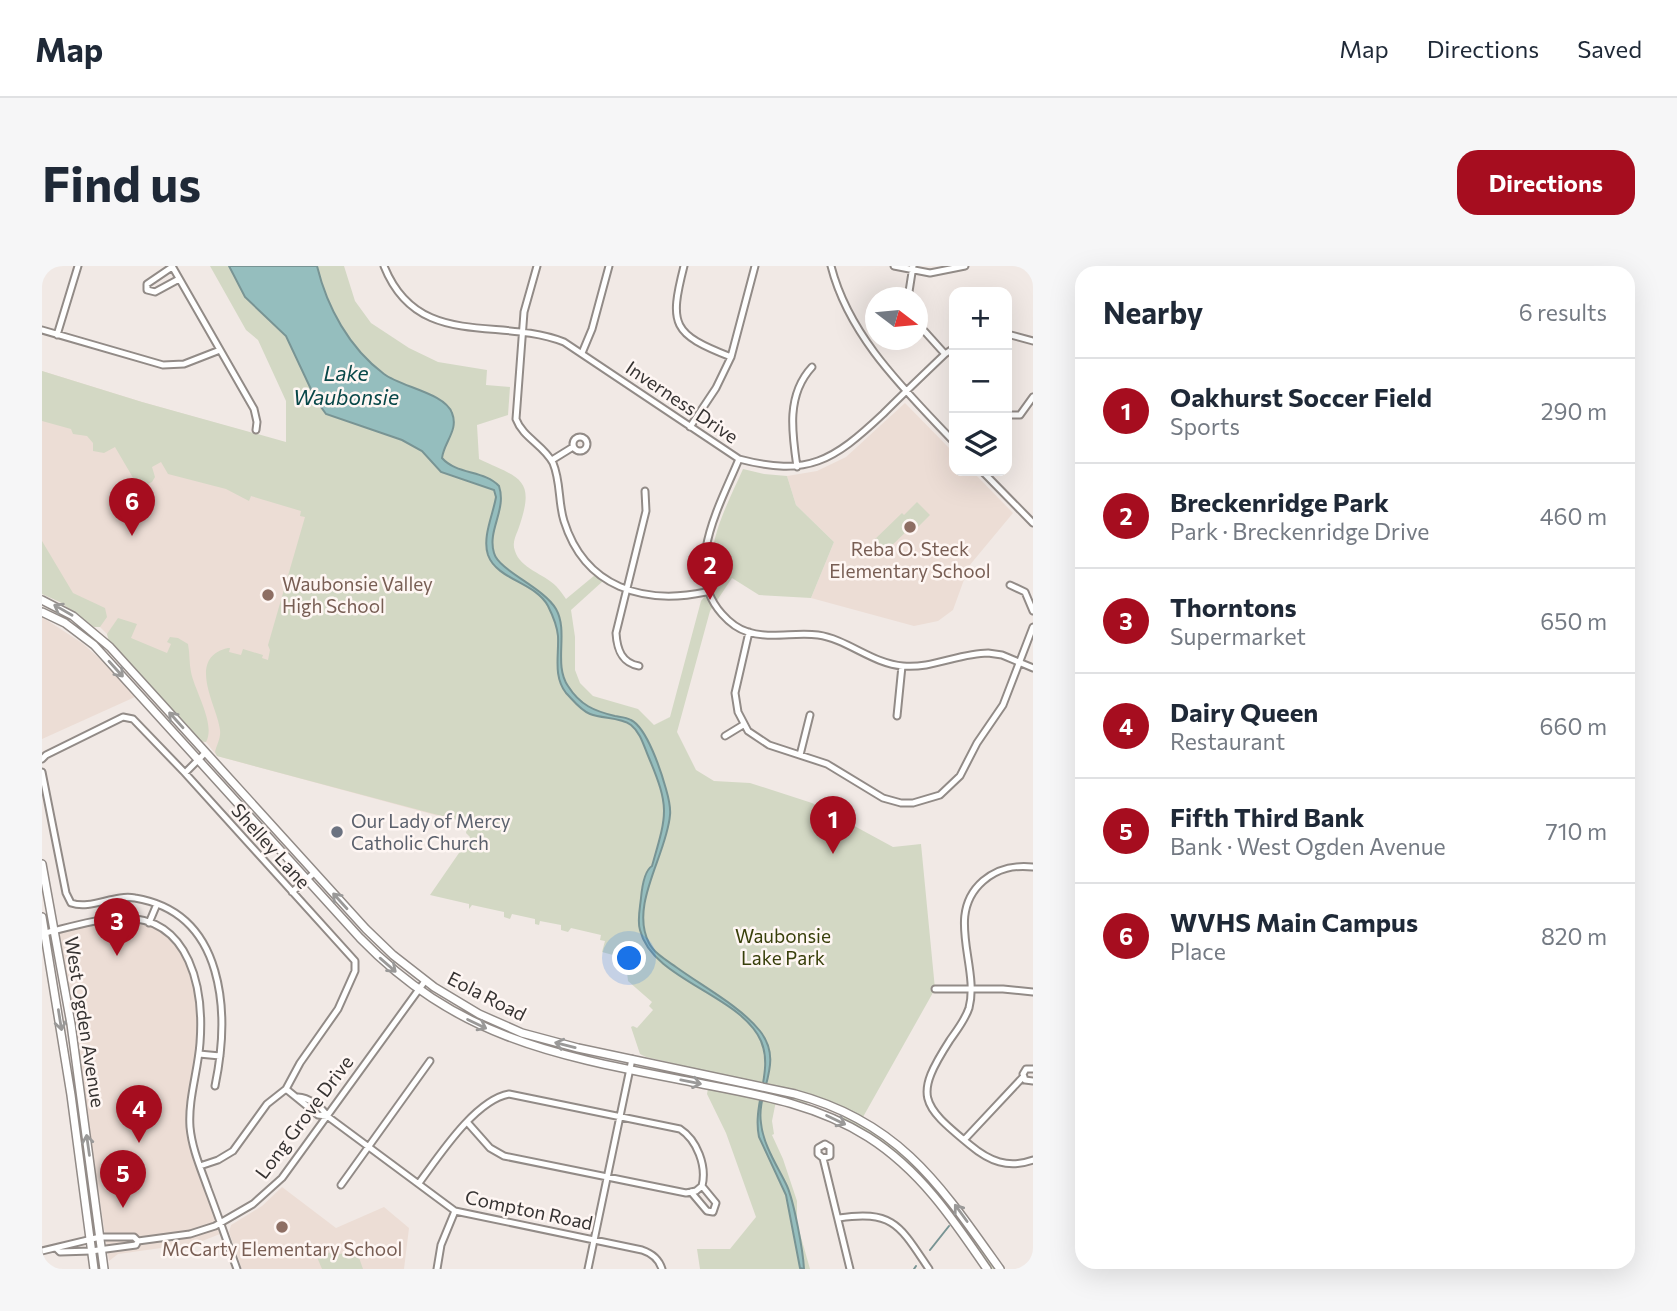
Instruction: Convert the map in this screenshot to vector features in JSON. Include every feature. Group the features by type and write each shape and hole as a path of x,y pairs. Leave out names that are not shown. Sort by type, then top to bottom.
{"main road":[{"name":"Eola Road","path":"42,600 64,610 100,637 381,944 425,981 470,1009 522,1032 558,1044 632,1059 754,1090"},
{"name":"Eola Road","path":"42,612 65,623 94,646 372,950 419,989 475,1023 523,1044 561,1055 629,1069 808,1098 839,1110 902,1149 942,1187 1000,1269"},
{"name":"West Ogden Avenue","path":"42,864 78,1072 104,1269"},
{"name":"West Ogden Avenue","path":"42,917 67,1070 94,1269"},
{"path":"67,1070 78,1072"},
{"name":"Eola Road","path":"772,1093 831,1117 891,1153 938,1199 987,1269"}],"street":[{"path":"57,335 78,266"},
{"path":"179,278 155,292 147,290 149,280 172,266 179,278 220,350 254,409 257,417 256,430"},
{"name":"Inverness Drive","path":"384,266 407,300 432,318 461,327 522,332 553,338 582,353 739,459 773,467 797,467 838,453 859,437 951,350"},
{"path":"537,266 524,312 516,419 524,433 552,460 563,519 572,541 593,568 625,590 663,597 706,592"},
{"path":"582,353 592,329 609,266"},
{"path":"684,266 675,306 679,325 701,343 731,357"},
{"path":"690,427 716,388 731,357 755,266"},
{"path":"831,266 842,300 859,331 906,391 949,437"},
{"path":"894,266 930,273 965,266"},
{"path":"910,287 913,268"},
{"path":"42,330 163,365 184,364 220,350"},
{"path":"928,335 945,354"},
{"path":"1012,335 1033,341"},
{"path":"797,467 792,416 800,384 812,367"},
{"path":"1012,415 1020,415 1033,397"},
{"path":"552,460 573,447"},
{"path":"739,459 717,512 704,567 706,592 725,618 749,632 820,635 902,666 980,653 995,654 1033,668"},
{"path":"987,476 1033,523"},
{"path":"639,667 625,661 616,639 616,626 646,511 645,491"},
{"path":"1010,585 1025,592 1033,611"},
{"path":"749,632 736,686 736,705 743,725 763,743 827,764 889,800 913,803 940,795 960,776 977,743 999,713 1033,627"},
{"path":"897,716 902,666"},
{"path":"800,755 810,715"},
{"name":"Shelley Lane","path":"42,759 126,717 136,721 353,958 356,967 338,1009 300,1063 286,1089"},
{"path":"725,736 743,725"},
{"path":"185,772 205,752"},
{"path":"42,772 66,893 71,903 85,904 128,897 157,904 183,918 209,952 217,979 221,1008 220,1056 215,1086"},
{"path":"1033,867 1017,866 994,873 979,885 971,896 964,921 971,989 966,1015 931,1070 927,1085 927,1096 937,1115 964,1140 994,1161 1013,1164 1033,1160"},
{"path":"292,892 314,873"},
{"path":"149,923 157,904"},
{"path":"45,933 117,919 132,919 149,923 171,936 188,957 199,998 201,1027 190,1118 192,1141 236,1269"},
{"name":"Long Grove Drive","path":"57,1249 60,1252 91,1251 190,1234 221,1224 253,1204 276,1184 425,981"},
{"path":"935,989 1033,992"},
{"path":"199,1054 220,1056"},
{"path":"588,1269 632,1059"},
{"path":"341,1185 430,1061"},
{"path":"964,1140 1023,1077 1024,1070 1033,1069"},
{"path":"1023,1077 1027,1082 1033,1081"},
{"path":"200,1166 233,1151 267,1104 286,1089"},
{"name":"Compton Road","path":"286,1089 318,1115 327,1116 454,1211 648,1252 660,1263 662,1269"},
{"path":"419,1183 451,1138 467,1122 492,1100 509,1094 676,1127 692,1140 704,1170 702,1186 716,1203 713,1212 707,1211 691,1192"},
{"path":"467,1122 490,1148 500,1155 686,1193 702,1186"},
{"path":"823,1158 849,1269"},
{"path":"438,1269 441,1245 454,1211"},
{"path":"839,1219 870,1215 892,1222 903,1232 929,1269"},
{"name":"Long Grove Drive","path":"42,1251 100,1237 134,1237 138,1241"}],"shaded area":[{"name":"Waubonsie Valley High School","path":"42,371 287,443 446,818 217,756 109,641 107,634 100,627 94,627 60,602 42,594"},
{"name":"Reba O. Steck Elementary School","path":"905,403 949,448 949,476 977,476 1013,513 969,566 953,610 938,621 914,626 811,598 834,542 796,505 787,476 817,471 846,457"},
{"path":"42,617 82,643 135,697 42,739"},
{"path":"118,916 154,923 177,940 192,963 202,1001 203,1047 192,1106 191,1128 196,1153 225,1232 197,1243 118,1254 109,1261 58,927"},
{"name":"McCarty Elementary School","path":"282,1187 336,1228 384,1207 409,1228 404,1269 242,1269 229,1232 231,1225 262,1206"}],"green space":[{"name":"Waubonsie Lake Park","path":"210,266 344,266 355,301 371,323 409,348 438,362 487,370 486,385 510,387 508,415 477,425 479,459 515,477 525,490 526,500 514,540 515,551 522,562 551,582 566,599 595,575 603,581 571,610 575,637 575,670 580,683 593,696 638,709 654,725 670,717 701,601 713,586 711,571 714,541 743,469 787,476 796,505 834,542 811,598 759,595 732,578 710,611 677,732 696,770 714,781 750,783 812,803 893,847 921,844 935,989 863,1117 819,1097 779,1087 808,1102 806,1104 777,1096 772,1135 797,1201 797,1223 810,1269 700,1269 697,1249 730,1249 756,1217 726,1133 707,1094 709,1083 679,1076 710,1079 711,1072 640,1054 631,1027 637,1028 653,1010 649,1006 652,1002 628,981 620,957 602,952 605,941 600,940 601,935 571,928 568,932 561,930 561,925 540,921 539,925 535,924 535,919 512,914 510,919 504,917 504,912 472,905 469,909 469,904 430,895 470,837 466,833 468,823 217,756 215,752 220,730 207,684 208,662 215,653 228,648 229,652 241,655 243,649 263,655 262,658 268,660 268,645 305,517 300,516 301,511 251,496 249,501 226,489 168,474 161,462 152,467 155,477 152,482 139,488 115,447 104,453 93,451 93,443 87,436 73,434 71,429 42,421 42,371 286,442 286,401 258,340 246,330"},
{"path":"917,502 930,515 917,528 913,525 883,554 872,542"},
{"path":"42,541 73,593 105,608 107,617 100,627 94,627 60,602 42,594"},
{"path":"118,618 137,624 131,638 167,653 171,644 167,642 170,637 188,644 193,680 207,717 206,742 199,741 109,641 107,634"},
{"path":"844,1116 882,1138 916,1165 968,1228 996,1269 992,1269 987,1263 924,1181 887,1147 842,1119"},
{"path":"356,1249 363,1269 322,1269 317,1257 335,1251 337,1255"}],"water":[{"name":"Lake Waubonsie","path":"229,266 317,266 327,297 341,326 371,364 392,379 432,395 448,406 454,425 442,458 455,467 486,477 499,486 501,503 493,536 494,553 504,566 542,594 556,609 560,618 562,668 568,686 577,698 588,706 631,720 643,732 664,781 670,812 663,846 646,896 644,928 651,947 657,953 742,1013 760,1031 767,1043 770,1066 762,1100 762,1131 790,1193 804,1269 800,1268 786,1195 759,1137 758,1112 765,1064 761,1041 751,1025 735,1011 661,962 648,947 640,930 643,884 652,866 664,811 656,775 640,736 627,722 586,712 566,693 559,680 557,632 548,606 534,591 499,570 488,555 486,541 496,497 494,490 441,472 422,451 402,440 326,414 316,400 286,336 245,297"}],"waterway":[{"path":"930,1250 949,1226"}],"place":[{"name":"Reba O. Steck Elementary School","path":"910,527"},
{"name":"WVHS Main Campus","path":"132,536"},
{"name":"Waubonsie Valley High School","path":"268,595"},
{"name":"Breckenridge Park","path":"710,600"},
{"name":"Our Lady of Mercy Catholic Church","path":"337,832"},
{"name":"Oakhurst Soccer Field","path":"833,854"},
{"name":"Thorntons","path":"117,956"},
{"name":"Dairy Queen","path":"139,1143"},
{"name":"Fifth Third Bank","path":"123,1208"},
{"name":"McCarty Elementary School","path":"282,1227"}]}
